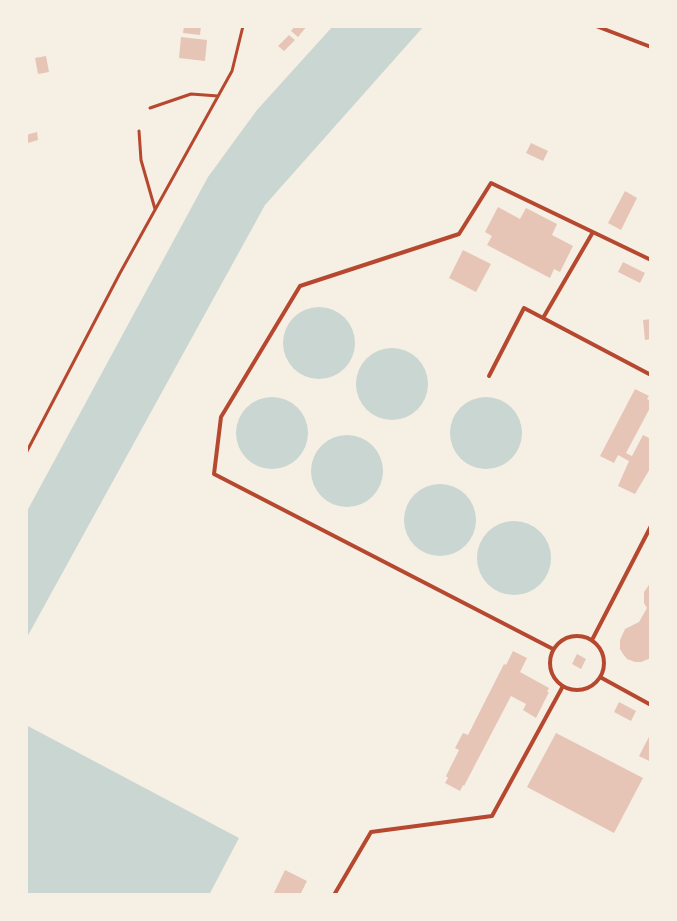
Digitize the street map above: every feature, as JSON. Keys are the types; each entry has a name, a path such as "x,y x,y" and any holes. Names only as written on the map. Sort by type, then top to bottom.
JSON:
{"lane":[{"path":"596,26 651,47"},
{"path":"553,649 214,474 220,417 300,286 459,234 491,183 651,260"},
{"path":"544,318 593,232"},
{"path":"489,376 524,308 651,375"},
{"path":"592,640 651,526"},
{"path":"584,636 592,640 602,653 603,669 600,677 588,687 579,690 563,686 552,674 550,666 553,649 566,638 584,636"},
{"path":"600,677 651,705"},
{"path":"334,895 371,832 492,816 563,686"}],"path":[{"path":"26,454 155,209 232,71 243,26"},
{"path":"150,108 191,94 218,96"},
{"path":"139,130 141,160 155,209"}],"shaded area":[{"path":"333,26 424,26 265,205 26,639 26,513 208,177 257,110"},
{"path":"326,307 345,317 353,329 355,343 353,357 345,369 333,377 312,379 293,369 285,357 283,336 293,317 305,309"},
{"path":"399,348 418,358 426,370 428,384 426,398 418,410 406,418 385,420 366,410 358,398 356,377 366,358 378,350"},
{"path":"279,397 298,407 306,419 308,433 306,447 298,459 286,467 265,469 246,459 238,447 236,426 246,407 258,399"},
{"path":"493,397 512,407 520,419 522,433 520,447 512,459 500,467 479,469 460,459 452,447 450,426 460,407 472,399"},
{"path":"354,435 373,445 381,457 383,471 381,485 373,497 361,505 340,507 321,497 313,485 311,464 321,445 333,437"},
{"path":"447,484 466,494 474,506 476,520 474,534 466,546 454,554 433,556 414,546 406,534 404,513 414,494 426,486"},
{"path":"514,521 528,524 540,532 548,544 551,558 548,572 540,584 528,592 514,595 500,592 488,584 480,572 477,558 480,544 488,532 500,524"},
{"path":"26,725 239,838 209,895 26,895"}],"building":[{"path":"184,26 201,26 200,35 183,33"},
{"path":"295,26 307,26 298,37 291,31"},
{"path":"289,35 295,40 284,51 278,46"},
{"path":"181,37 207,40 205,61 179,58"},
{"path":"46,56 49,72 38,74 35,58"},
{"path":"37,132 38,140 28,143 26,135"},
{"path":"531,143 548,151 543,161 526,153"},
{"path":"625,191 637,198 621,230 608,223"},
{"path":"498,207 520,219 526,208 557,224 552,235 573,246 560,272 554,269 550,278 487,245 492,236 485,232"},
{"path":"463,250 491,264 476,292 449,278"},
{"path":"623,262 645,273 640,283 618,272"},
{"path":"651,319 651,339 645,340 643,320"},
{"path":"635,389 649,396 647,399 651,401 651,406 626,453 632,456 643,435 651,439 651,467 635,494 618,486 629,461 618,455 614,463 600,456"},
{"path":"651,582 651,658 635,662 627,659 623,654 620,649 620,640 625,629 639,622 647,608 644,603 644,592"},
{"path":"513,651 527,658 520,672 549,688 547,692 549,692 536,718 523,710 526,704 511,696 460,791 445,783 448,778 446,776 459,750 455,748 463,733 468,735 504,664 506,665"},
{"path":"577,654 586,659 581,669 572,664"},
{"path":"619,702 636,711 631,721 614,712"},
{"path":"556,733 643,778 614,833 527,787"},
{"path":"651,733 651,762 639,756"},
{"path":"285,870 307,881 300,895 273,895"}]}
